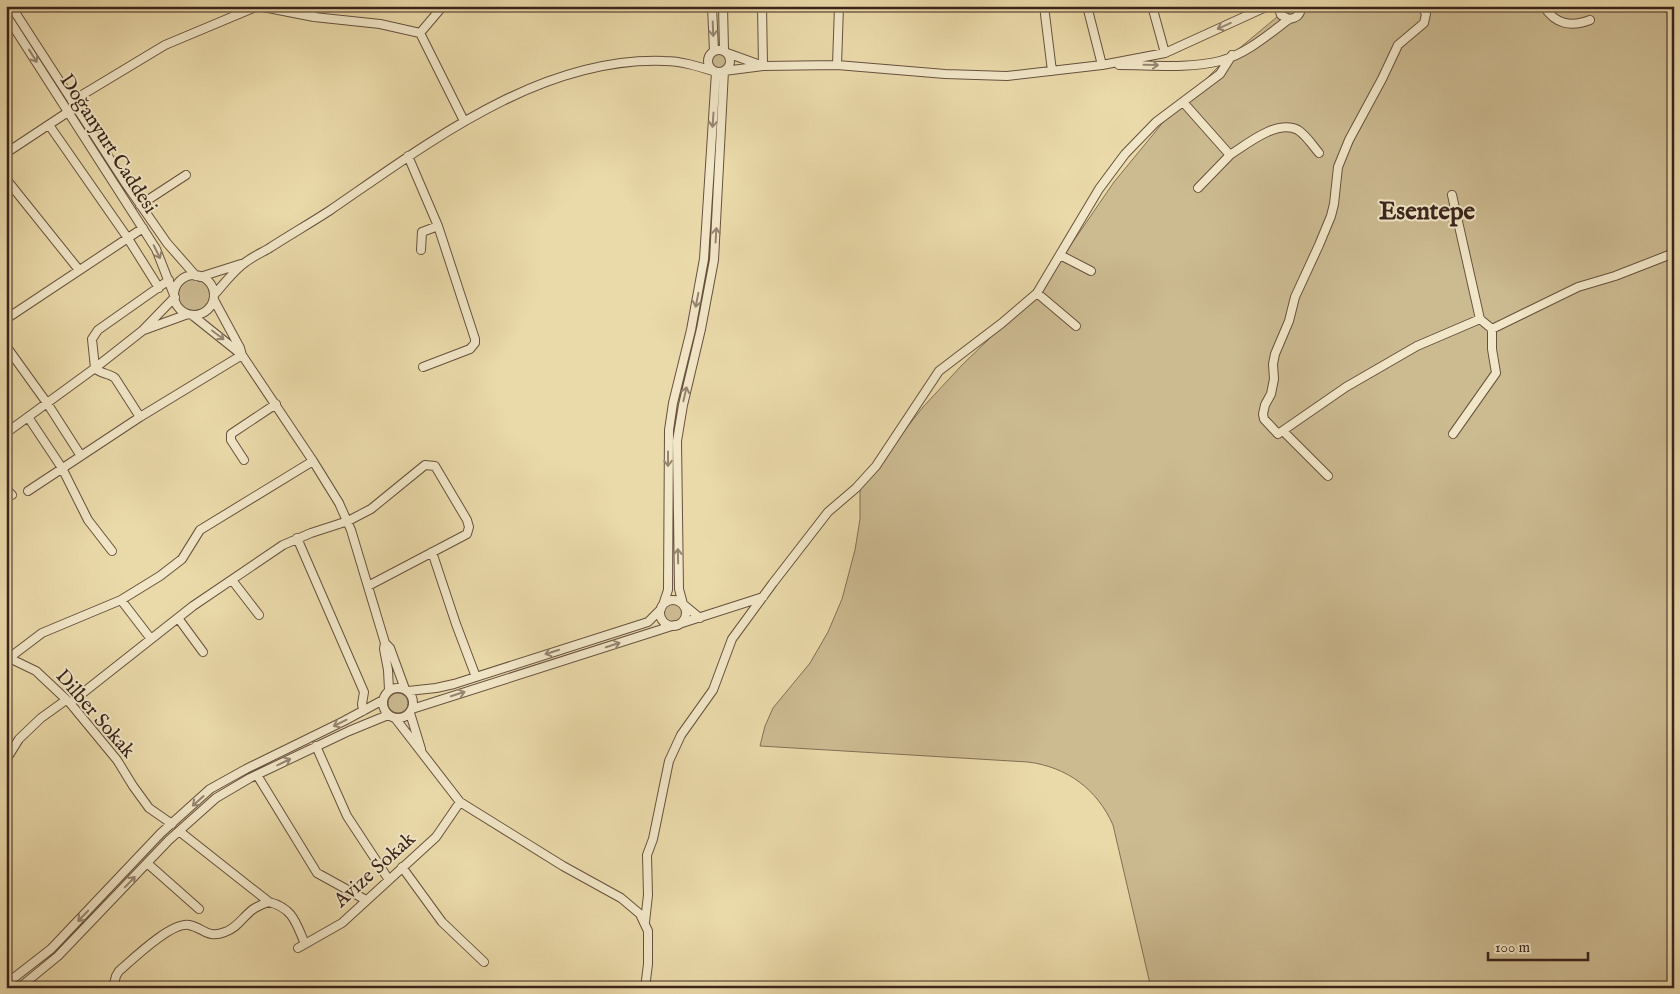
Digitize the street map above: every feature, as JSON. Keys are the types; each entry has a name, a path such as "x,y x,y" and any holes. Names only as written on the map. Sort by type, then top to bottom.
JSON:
{"street":[{"name":"Doğanyurt Caddesi","path":"11,6 167,244 198,276"},
{"path":"72,101 164,45 258,6 314,17 354,20 420,33"},
{"path":"308,6 314,17"},
{"path":"420,33 443,6"},
{"path":"712,6 712,52 708,64 720,72"},
{"path":"720,72 730,66 731,63 730,56 726,52 723,6"},
{"path":"762,6 763,66"},
{"path":"837,65 839,6"},
{"path":"1044,6 1052,71"},
{"path":"1087,6 1102,65"},
{"path":"1152,6 1166,53"},
{"path":"142,331 204,312 210,307 214,297 228,279 243,264 327,212 408,156 464,121 556,77 615,64 656,61 694,65 720,72 763,66 837,65 945,74 998,76 1052,71 1102,65 1166,53 1268,6"},
{"path":"1278,6 1281,15 1289,19"},
{"path":"1102,65 1187,66 1221,60 1257,44 1289,19 1297,16 1301,6"},
{"path":"1422,6 1426,14 1424,23 1398,44 1382,79 1348,140 1338,166 1331,216 1320,246 1295,297 1276,354 1273,364 1274,379 1271,394 1265,405 1264,418 1278,434 1346,387 1401,355 1417,346 1480,319"},
{"path":"1544,6 1555,19 1561,22 1580,24 1590,20"},
{"name":"Doğanyurt Caddesi","path":"6,15 156,249 174,296"},
{"path":"420,33 464,121"},
{"path":"694,65 712,52 721,49 763,66"},
{"path":"644,922 648,895 647,855 669,762 681,735 713,690 732,639 828,512 856,488 876,466 939,371 1037,293 1099,189 1125,154 1156,122 1220,74 1232,55"},
{"path":"720,72 714,260 677,441 679,589 686,615 677,625 671,625 664,621 660,613 668,590 669,430 673,404 691,330 704,259 720,72"},
{"path":"1183,102 1230,155"},
{"path":"6,153 68,112"},
{"path":"49,124 127,237 159,288"},
{"path":"1198,188 1230,155 1267,132 1283,128 1292,128 1300,131 1319,153"},
{"path":"408,156 438,226 475,343 470,350 423,368"},
{"path":"140,205 186,174"},
{"path":"6,179 79,270"},
{"path":"1452,195 1480,319 1492,329"},
{"path":"421,250 422,232 438,226"},
{"path":"6,319 143,228"},
{"path":"1492,329 1578,287 1616,276 1674,253"},
{"path":"1060,255 1091,271"},
{"path":"6,434 142,331 174,296 176,287 181,281 188,277 243,264"},
{"path":"198,276 210,284 214,297 242,355"},
{"path":"140,417 115,378 110,374 98,372 95,368 92,339 98,330 169,280"},
{"path":"1037,293 1076,326"},
{"path":"174,296 178,307 242,355 314,461 334,494 348,521 385,642 390,648 406,690 413,699 411,711 423,755"},
{"path":"1453,434 1496,374 1492,349 1492,329"},
{"path":"6,346 47,403 81,456"},
{"path":"28,491 140,417 242,355"},
{"path":"244,460 231,440 231,434 276,404"},
{"path":"28,417 62,468 88,520 112,551"},
{"path":"1283,431 1328,476"},
{"path":"8,657 42,634 121,600 160,576 182,559 200,530 314,461"},
{"path":"6,760 19,739 41,718 68,702 178,618 232,580 283,545 297,538 348,521 371,510 425,465 432,464 437,468 468,520 467,534 368,586"},
{"path":"297,538 364,692 363,711"},
{"path":"432,552 476,677"},
{"path":"232,580 259,615"},
{"path":"19,988 58,956 179,831 216,798 257,775 316,746 392,716 403,718 411,711 762,597"},
{"path":"121,600 151,639"},
{"path":"389,690 397,687 406,690 444,687 476,677 648,622 662,607 673,600 683,604 700,618"},
{"path":"178,618 203,652"},
{"path":"6,984 51,949 172,824 210,790 246,769 383,700 389,690 384,649 385,642"},
{"name":"Dilber Sokak","path":"8,657 36,671 68,702 117,760 149,808 172,824"},
{"path":"383,700 383,708 392,716 460,802 563,866 621,898 640,914 648,931 648,964 645,988"},
{"path":"316,746 347,816 389,880"},
{"path":"257,775 317,873 366,900"},
{"name":"Avize Sokak","path":"269,902 278,904 292,916 302,946 342,923 436,837 460,802"},
{"path":"179,831 269,902"},
{"path":"147,863 199,909"},
{"path":"402,867 442,922 484,962"},
{"path":"113,988 119,971 160,937 178,926 189,925 212,935 224,933 235,927 250,911 259,905 269,902"}],"shaded area":[{"path":"1282,6 1674,6 1674,988 1151,988 1113,825 1106,812 1089,791 1068,775 1055,769 1028,762 760,746 765,726 773,708 810,663 828,632 842,599 855,550 860,519 860,487 923,407 962,365 1014,315 1057,265 1114,182 1165,120 1224,61 1283,12"},
{"path":"716,52 724,52 729,57 727,68 716,70 711,65 711,57"},
{"path":"194,279 206,283 210,295 206,307 194,311 182,307 178,295 182,283"},
{"path":"673,602 680,605 683,612 680,619 673,622 666,619 663,612 666,605"},
{"path":"394,693 402,693 408,699 408,707 402,713 394,713 388,707 388,699"}],"district":[{"name":"Esentepe","path":"1427,212"}]}
